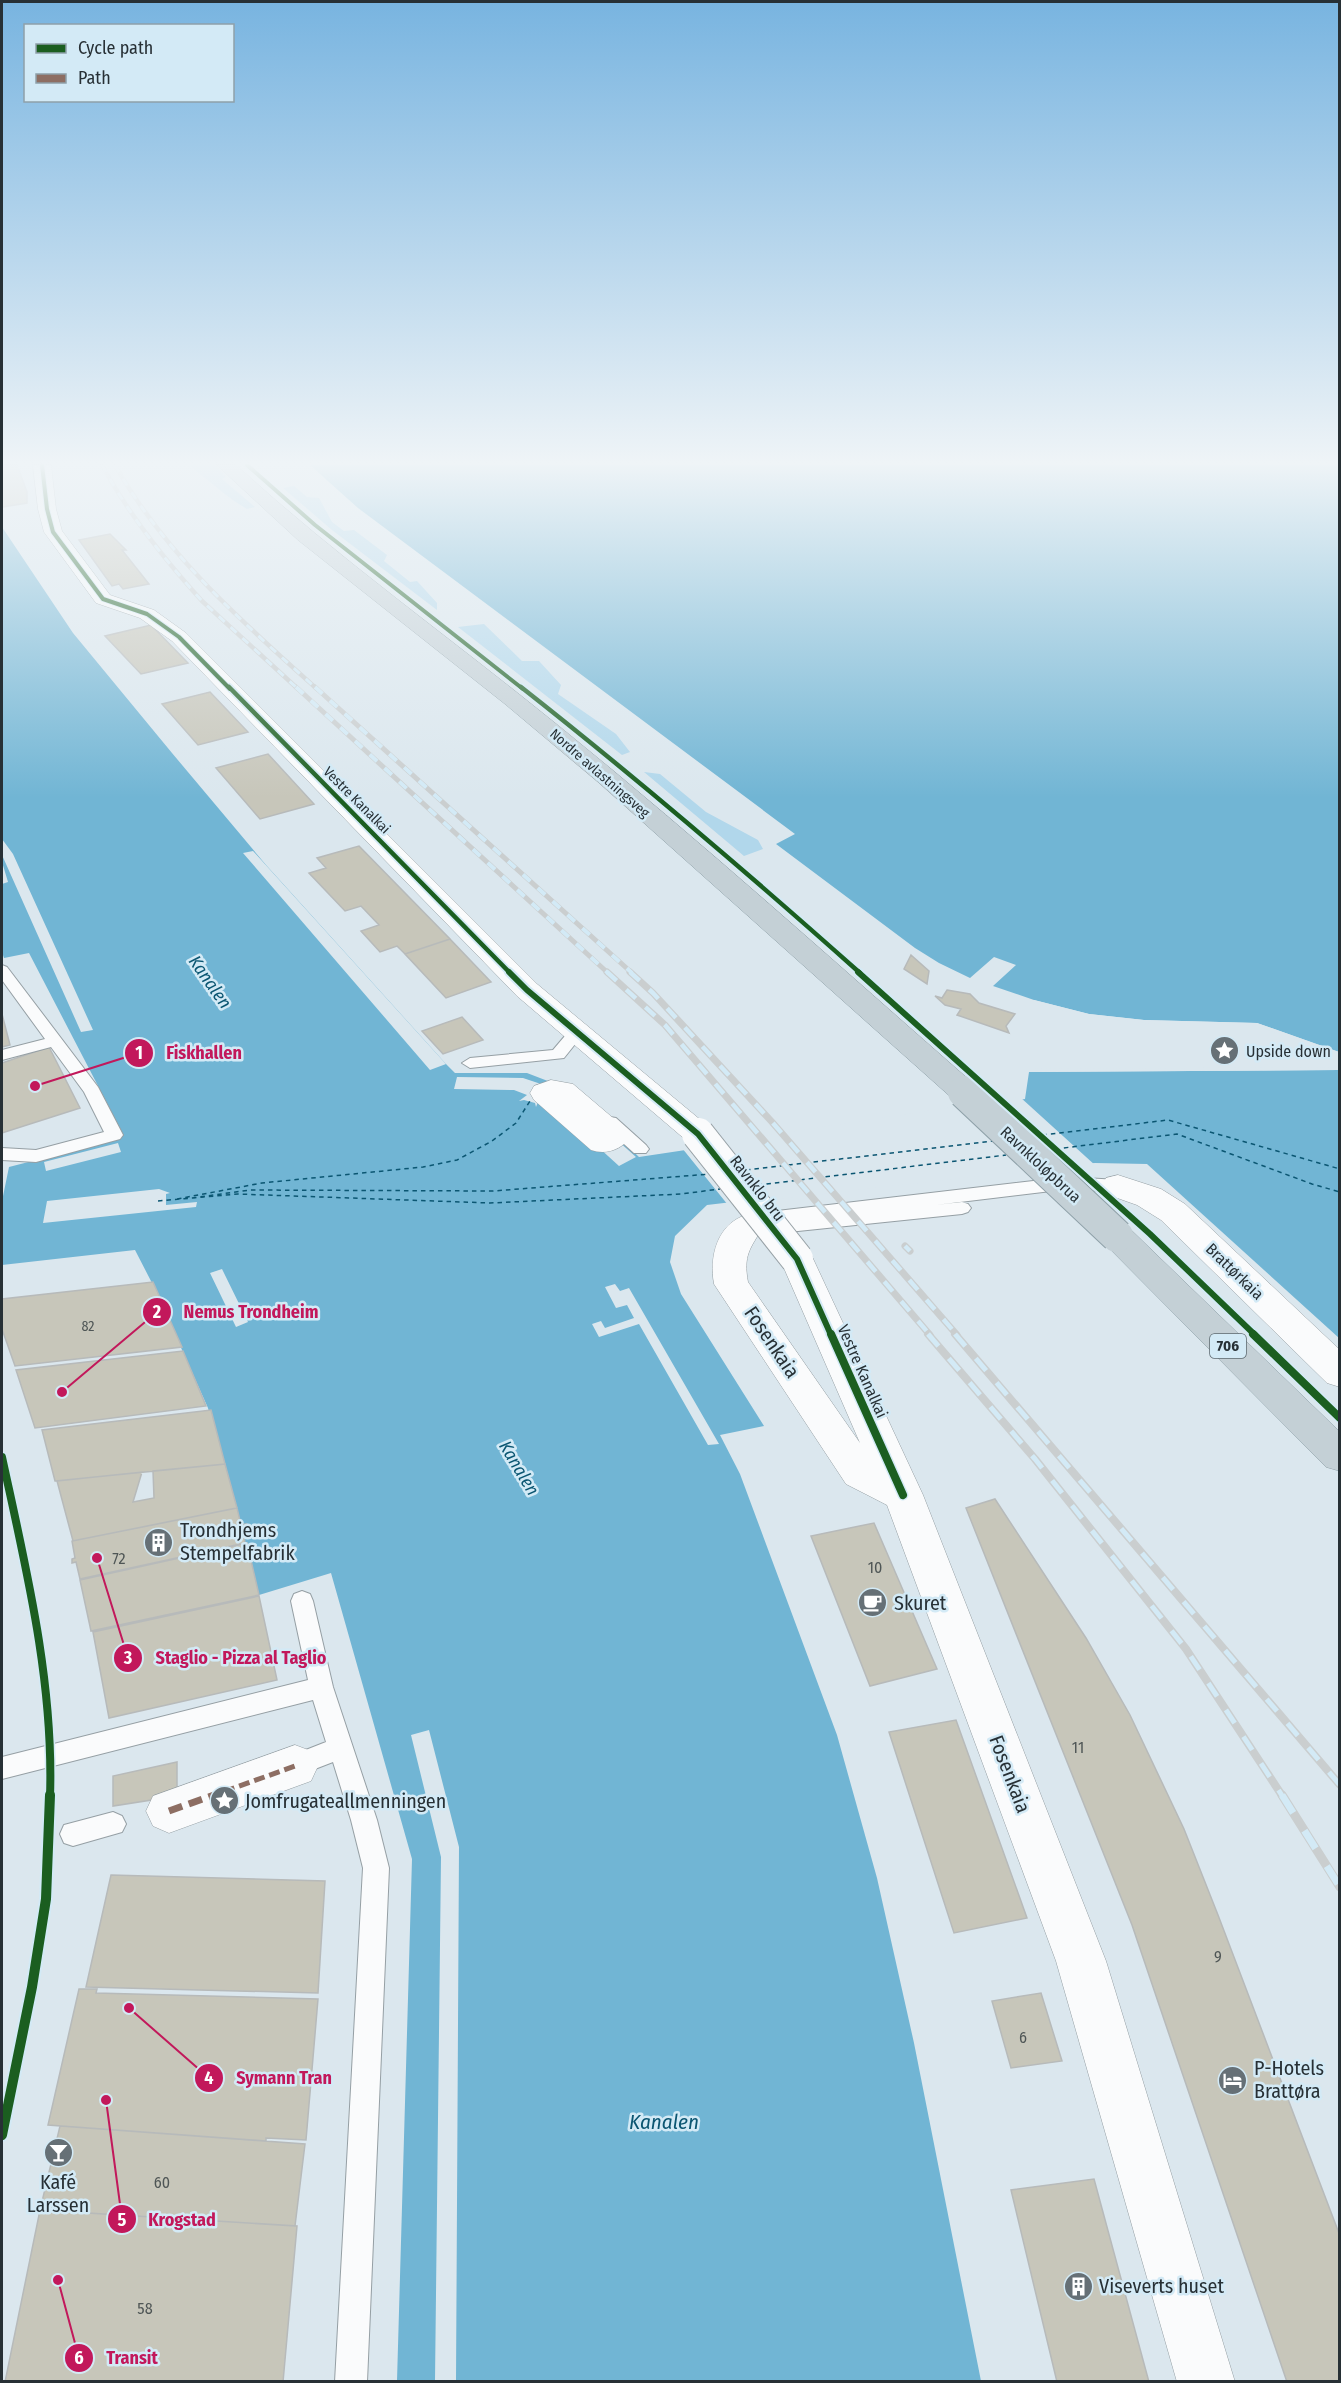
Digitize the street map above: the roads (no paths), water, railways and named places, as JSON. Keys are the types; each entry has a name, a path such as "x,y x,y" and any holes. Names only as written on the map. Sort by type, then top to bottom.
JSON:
{"highway":[{"name":"Nordre avlastningsveg","path":"356,576 554,732 746,898 964,1092"},
{"name":"Ravnkloløpbrua","path":"964,1092 1117,1236 1340,1456"}],"street":[{"name":"Vestre Kanalkai","path":"86,576 103,599 147,614 179,637 527,990 698,1134"},
{"name":"Ravnklo bru","path":"698,1134 797,1259"},
{"name":"Brattørkaia","path":"1118,1186 1149,1197 1173,1212 1340,1373"},
{"name":"Fosenkaia","path":"746,1227 734,1238 728,1253 731,1284 860,1473 903,1495 1081,1961 1206,2382"},
{"name":"Vestre Kanalkai","path":"797,1259 903,1495"},
{"path":"169,1811 299,1765"}],"lane":[{"path":"2,970 92,1091 114,1135 36,1156 2,1154"},
{"path":"470,1063 558,1054 576,1033"},
{"path":"2,1055 57,1041"},
{"path":"559,1091 640,1149"},
{"name":"Fosenkaia","path":"746,1227 779,1229 1078,1194 1118,1186"},
{"path":"302,1601 321,1687 376,1868 351,2382"},
{"path":"2,1768 321,1687"},
{"path":"299,1765 340,1747"},
{"path":"73,1834 113,1824"}],"water":[{"name":"Kanalen","path":"2,576 35,576 73,633 266,865 455,1073 527,1073 566,1088 639,1157 1025,1099 1029,1072 1339,1070 1339,1338 1147,1164 1095,1163 1032,1167 707,1205 675,1236 670,1262 681,1294 764,1426 720,1435 740,1474 837,1735 877,1878 914,2043 981,2381 397,2381 412,1859 331,1573 259,1595 208,1408 135,1250 2,1265 2,1201 9,1167 118,1139 123,1134 29,953 4,958 2,952 2,884 8,882 2,862"},
{"path":"449,576 1339,576 1339,1052 1257,1023 1144,1020 1089,1014 1034,1000 993,986 1016,965 994,957 970,978 915,948 776,844 795,834"}],"railway":[{"path":"181,576 202,601 298,689"},
{"path":"198,576 260,638 317,689"},
{"path":"296,687 608,973"},
{"path":"315,687 632,973"},
{"path":"607,972 665,1025 930,1335"},
{"path":"630,972 653,993 772,1122 957,1335"},
{"path":"905,1246 910,1251"},
{"path":"928,1334 1035,1459 1186,1649 1283,1797"},
{"path":"955,1334 1340,1785"},
{"path":"1282,1795 1340,1887"}],"place":[{"name":"Upside down","path":"1225,1051"},
{"name":"Fiskhallen","path":"35,1086"},
{"name":"Nemus Trondheim","path":"62,1392"},
{"name":"Trondhjems Stempelfabrik","path":"159,1542"},
{"name":"Staglio - Pizza al Taglio","path":"97,1558"},
{"name":"Skuret","path":"873,1603"},
{"name":"Jomfrugateallmenningen","path":"224,1801"},
{"name":"Symann Tran","path":"129,2008"},
{"name":"P-Hotels Brattøra","path":"1233,2080"},
{"name":"Krogstad","path":"106,2100"},
{"name":"Kafé Larssen","path":"58,2152"},
{"name":"Transit","path":"58,2280"},
{"name":"Viseverts huset","path":"1078,2286"}]}
